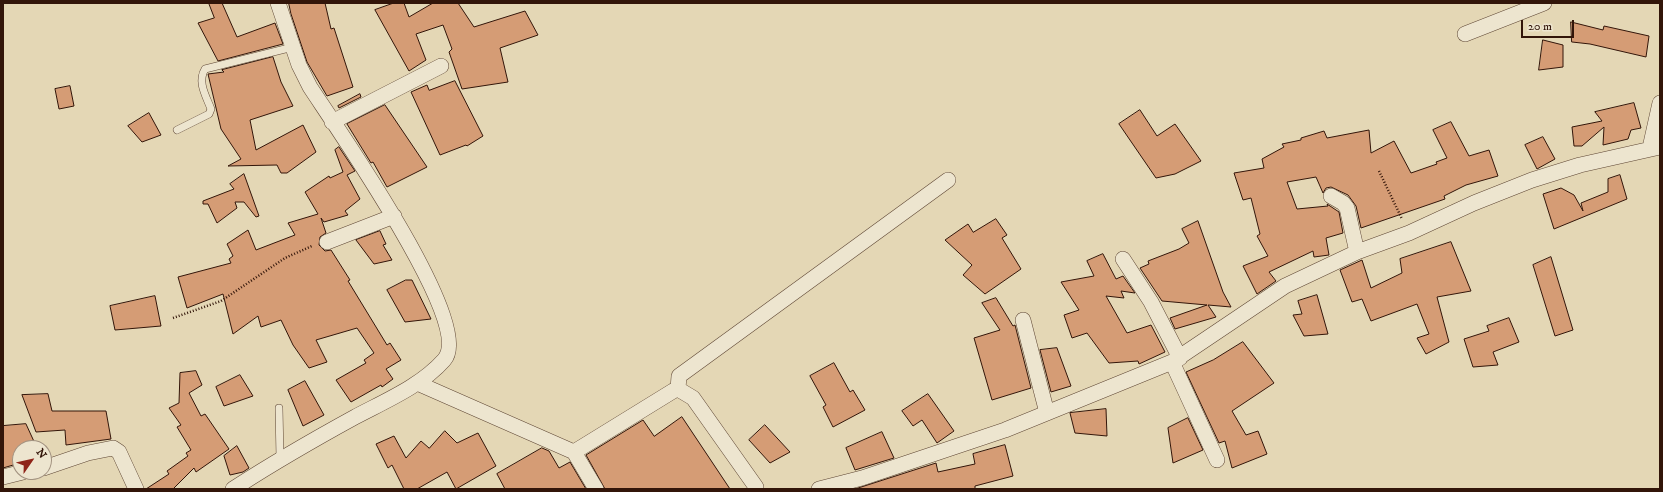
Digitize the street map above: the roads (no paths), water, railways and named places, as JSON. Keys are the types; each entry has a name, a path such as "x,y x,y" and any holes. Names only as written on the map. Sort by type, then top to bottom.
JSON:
{"street":[{"path":"233,489 280,458 417,383 445,359 449,348 449,335 432,288 394,216 310,86 293,47 278,3"},
{"path":"1466,34 1544,3"},
{"path":"332,122 441,66"},
{"path":"818,489 870,476 1005,430 1176,360 1285,286 1357,252 1409,233 1532,180 1580,165 1655,148 1660,103"},
{"path":"678,389 679,376 948,180"},
{"path":"1331,196 1343,203 1347,208 1357,252"},
{"path":"327,242 394,216"},
{"path":"1123,259 1151,302 1217,460"},
{"path":"1022,320 1047,413"},
{"path":"417,383 574,452 596,489"},
{"path":"574,452 678,389 685,392 692,398 760,488"},
{"path":"52,465 95,451 112,448 119,452 136,489"}],"lane":[{"path":"177,130 209,114 211,109 201,84 201,75 205,69 293,47"},
{"path":"279,408 280,458"}]}
